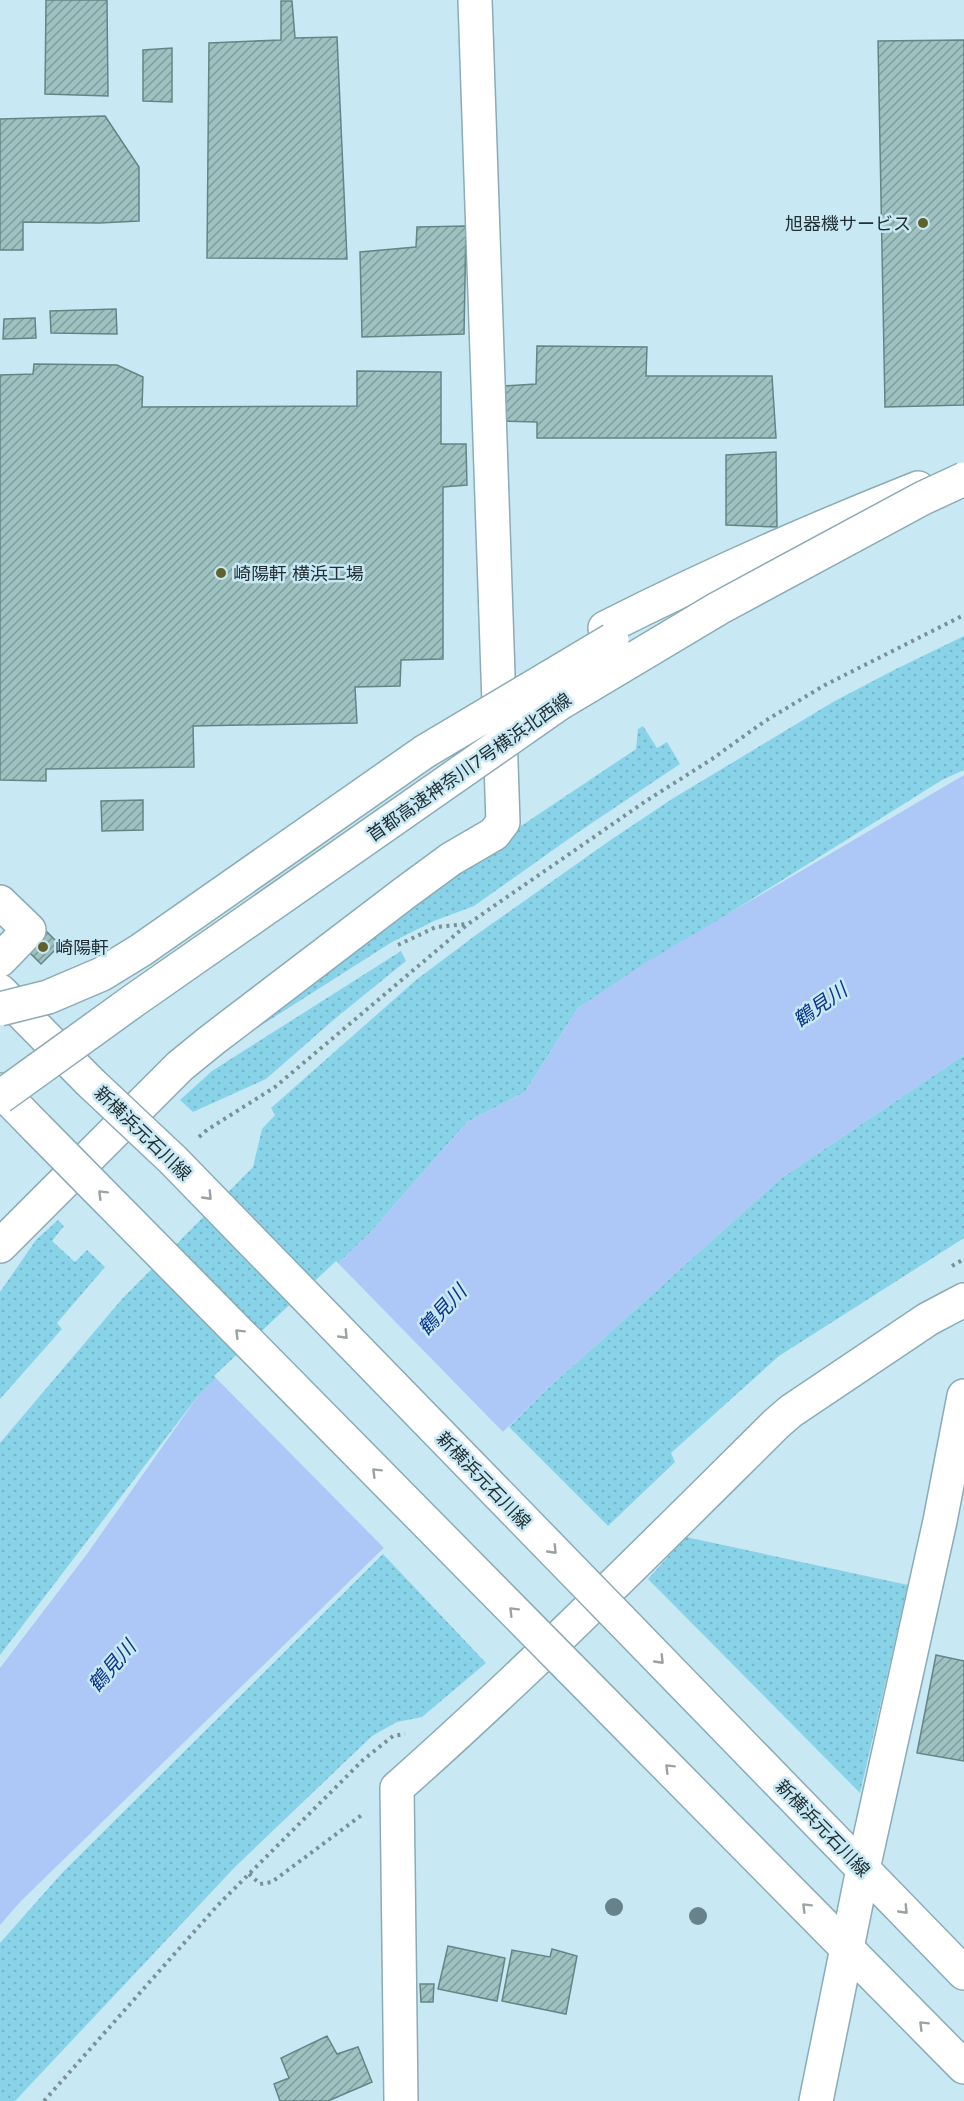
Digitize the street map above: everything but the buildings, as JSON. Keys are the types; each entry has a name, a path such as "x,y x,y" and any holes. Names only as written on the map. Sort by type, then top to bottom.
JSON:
{"main road":[{"path":"0,1246 180,1066 406,892 452,859 494,834 503,822 475,0"},
{"path":"0,996 41,986 95,962 136,938 415,742 605,628 684,588 760,554 840,519 964,470"},
{"name":"首都高速神奈川7号横浜北西線","path":"0,1097 153,987 560,703 739,597 923,498 964,479"},
{"path":"0,1009 48,997 102,974 141,950 424,752 612,640 690,599 761,568 964,487"},
{"name":"首都高速神奈川7号横浜北西線","path":"0,1115 148,1008 570,713 724,619 964,501"},
{"path":"0,902 29,930 0,960"},
{"name":"新横浜元石川線","path":"0,991 90,1082 173,1160 964,1973"},
{"path":"0,1090 964,2067"},
{"path":"401,2101 397,1788 464,1729 791,1411 928,1319 964,1300"},
{"path":"816,2101 863,1869 952,1524 964,1396"}],"path":[{"path":"199,1137 275,1087 468,924 646,801 712,759 765,721 825,685 964,615"},
{"path":"249,1874 260,1884 272,1882 397,1788"}],"shaded area":[{"path":"964,636 964,770 942,780 578,1008 525,1092 467,1122 369,1234 198,1396 0,1655 0,1443 122,1299 253,1167 262,1129 275,1115 271,1108 416,980 612,839 672,799 833,702"},
{"path":"643,726 657,748 667,742 680,764 474,906 434,921 392,942 240,1039 475,857 636,749 638,729"},
{"path":"401,951 406,961 266,1079 193,1112 180,1100 212,1071"},
{"path":"964,1055 964,1238 779,1356 671,1453 675,1462 608,1526 509,1427 544,1392 780,1179"},
{"path":"58,1220 64,1226 52,1241 75,1262 87,1250 105,1267 57,1323 62,1329 0,1399 0,1292 36,1240"},
{"path":"686,1537 908,1585 860,1793 648,1579"},
{"path":"383,1554 486,1663 422,1717 397,1722 372,1736 235,1867 15,2101 0,2101 0,1943 62,1873"}],"water":[{"name":"鶴見川","path":"964,775 964,1055 780,1179 544,1392 20,1902 0,1925 0,1668 87,1554 198,1396 369,1234 467,1122 525,1092 578,1008 648,961"}],"pier":[{"path":"336,1261 505,1434 386,1550 214,1376"}],"place":[{"name":"旭器機サービス","path":"923,223"},
{"name":"崎陽軒 横浜工場","path":"221,573"},
{"name":"崎陽軒","path":"43,947"}]}
